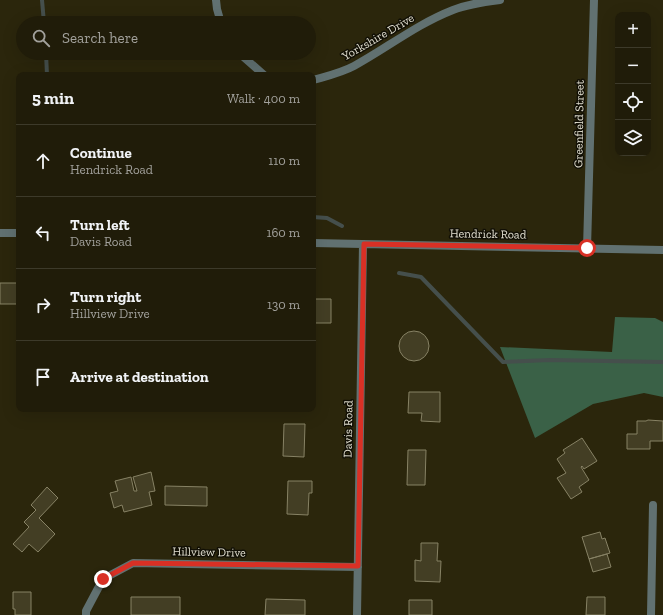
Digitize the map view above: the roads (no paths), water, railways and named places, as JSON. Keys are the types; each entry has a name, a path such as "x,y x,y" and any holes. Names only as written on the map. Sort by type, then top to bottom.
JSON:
{"street":[{"path":"216,0 220,16"},
{"name":"Yorkshire Drive","path":"316,79 353,66 411,31 452,10 474,3 500,0"},
{"path":"589,0 594,0"},
{"name":"Greenfield Street","path":"587,248 594,0"},
{"path":"247,60 261,72"},
{"path":"0,233 16,234"},
{"name":"Hendrick Road","path":"316,243 663,250"},
{"name":"Davis Road","path":"357,615 364,244"},
{"path":"651,615 653,505"},
{"name":"Hillview Drive","path":"86,615 86,611 103,579 133,563 358,566"}],"waterway":[{"path":"42,0 43,16"},
{"path":"46,60 47,72"},
{"path":"316,217 327,218 342,226"},
{"path":"399,273 421,277 503,362 550,360 663,362"}]}
